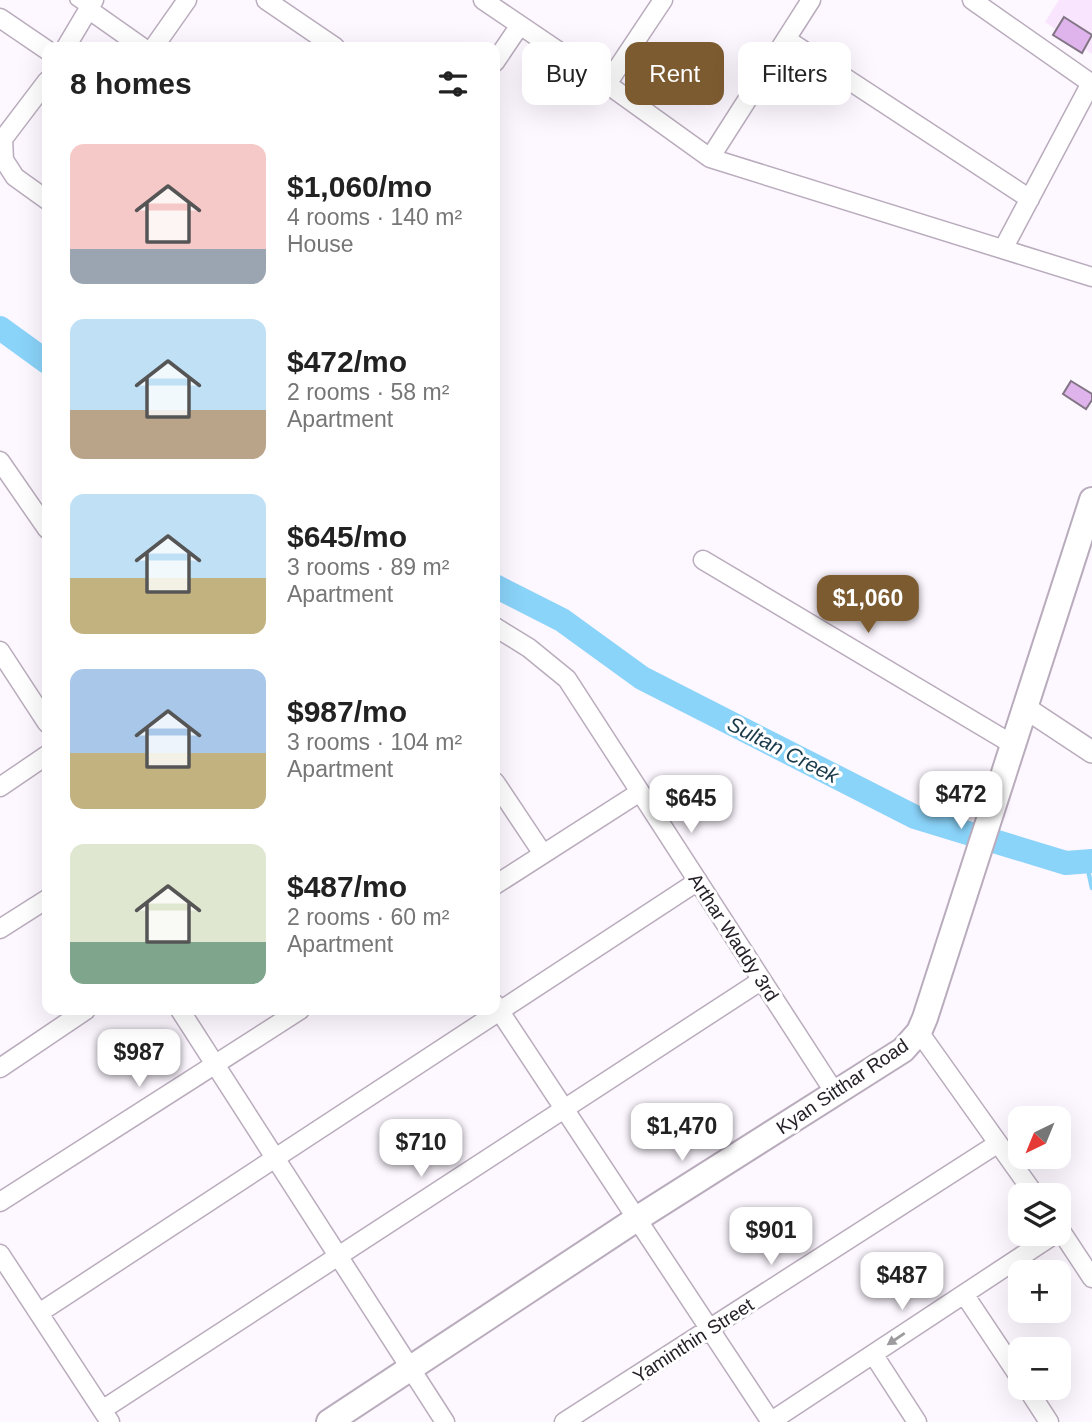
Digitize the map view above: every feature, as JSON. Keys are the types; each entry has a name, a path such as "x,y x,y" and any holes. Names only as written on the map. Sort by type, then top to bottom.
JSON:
{"main road":[{"name":"Kyan Sitthar Road","path":"329,1422 638,1218 903,1050 919,1032 1092,500"}],"street":[{"path":"158,42 187,0"},
{"path":"266,0 328,42"},
{"path":"483,0 545,42"},
{"path":"611,78 663,0"},
{"path":"710,158 811,0"},
{"path":"972,0 1091,84 1003,249"},
{"path":"68,42 85,3 128,42"},
{"path":"0,18 42,47"},
{"path":"500,55 520,25"},
{"path":"786,39 1030,199"},
{"path":"611,87 710,158 1092,277"},
{"path":"42,88 3,139 4,160 15,177 42,196"},
{"path":"0,461 42,522"},
{"path":"703,560 1013,744"},
{"name":"Arthar Waddy 3rd","path":"500,630 529,648 567,679 835,1093"},
{"path":"0,651 42,715"},
{"path":"1024,707 1092,752"},
{"path":"0,787 42,758"},
{"path":"500,790 543,854"},
{"path":"500,881 640,792"},
{"path":"500,1007 698,881"},
{"path":"0,929 42,902"},
{"path":"0,1254 106,1416 338,1256 762,980"},
{"path":"500,1011 771,1422 1036,1246"},
{"path":"0,1068 79,1015"},
{"path":"183,1015 445,1422"},
{"path":"0,1202 292,1015"},
{"path":"39,1313 488,1015"},
{"path":"919,1032 1026,1183"},
{"name":"Yaminthin Street","path":"564,1422 998,1144"},
{"path":"1069,1246 1092,1278"},
{"path":"964,1294 1008,1360"},
{"path":"873,1354 916,1422"},
{"path":"1035,1400 1049,1422"}],"shaded area":[{"path":"1059,0 1092,0 1092,54 1045,22"}],"building":[{"path":"1064,17 1092,35 1082,53 1053,35"},
{"path":"1071,381 1092,394 1092,400 1086,409 1063,394"}],"waterway":[{"name":"Sultan Creek","path":"0,328 42,358"},
{"name":"Sultan Creek","path":"500,589 562,620 642,678 915,817 1066,863 1092,861"},
{"path":"1086,861 1092,888"}]}
